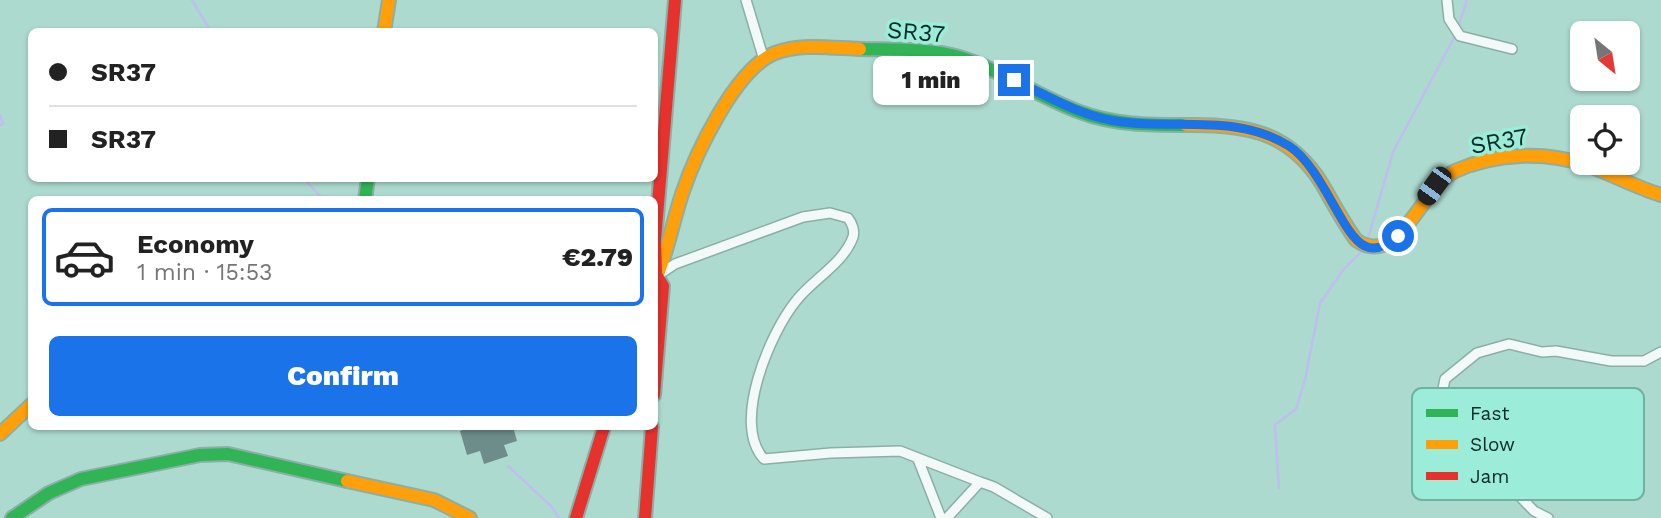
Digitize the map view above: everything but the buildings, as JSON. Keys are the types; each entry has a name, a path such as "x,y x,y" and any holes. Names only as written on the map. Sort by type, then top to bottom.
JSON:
{"street":[{"path":"385,28 389,0"},
{"path":"658,204 675,0"},
{"path":"746,0 764,60"},
{"path":"1447,0 1449,19 1460,36 1512,49"},
{"name":"SR37","path":"658,272 667,254 677,208 704,146 737,89 764,60 781,51 798,48 942,53 993,71 1097,118 1124,122 1225,125 1262,132 1303,156 1321,179 1352,235 1367,247 1388,245 1398,236 1434,186 1444,178 1458,170 1520,155 1545,155 1572,160 1661,195"},
{"path":"658,275 675,264 803,217 830,214 848,218 853,238 840,256 796,300 782,320 750,410 751,435 764,459 900,451 994,487 1047,518"},
{"path":"658,279 663,286 658,347"},
{"path":"1443,388 1445,379 1477,353 1509,344 1542,352 1556,351 1611,361 1644,361 1661,352"},
{"path":"0,434 28,408"},
{"path":"576,518 603,430"},
{"path":"645,518 652,430"},
{"path":"12,518 48,493 81,479 161,461 228,454 434,500 470,518"},
{"path":"918,457 941,518"},
{"path":"947,518 980,482"},
{"path":"1520,500 1533,515 1548,518"}],"waterway":[{"path":"192,0 209,28"},
{"path":"1458,28 1467,0"},
{"path":"1367,242 1393,152 1456,34"},
{"path":"0,115 3,124 0,125"},
{"path":"307,182 320,196"},
{"path":"1279,488 1275,425 1296,409 1305,380 1320,303 1344,269 1365,248"},
{"path":"508,466 551,506 559,518"}],"traffic: fast":[{"path":"860,49 911,50 950,55 977,63 1065,106 1106,120 1186,125"},
{"path":"366,196 367,182"},
{"path":"12,518 49,493 81,479 200,455 228,454 347,481"}],"traffic: slow":[{"path":"385,28 389,0"},
{"path":"658,273 696,158 718,115 745,76 760,62 785,50 817,47 860,49"},
{"path":"1186,125 1246,129 1280,142 1309,166 1356,240 1371,246 1385,244 1397,236 1443,180 1455,171 1487,160 1520,156 1570,160 1661,195"},
{"path":"0,434 28,408"},
{"path":"347,481 434,500 470,518"}],"traffic: jam":[{"path":"658,204 675,0"},
{"path":"658,278 663,286 658,347"},
{"path":"576,518 603,430"},
{"path":"645,518 652,430"}],"route":[{"path":"1014,80 1097,118 1155,124 1225,125 1262,132 1303,156 1321,179 1352,235 1364,246 1376,248 1388,245 1398,236"}]}
